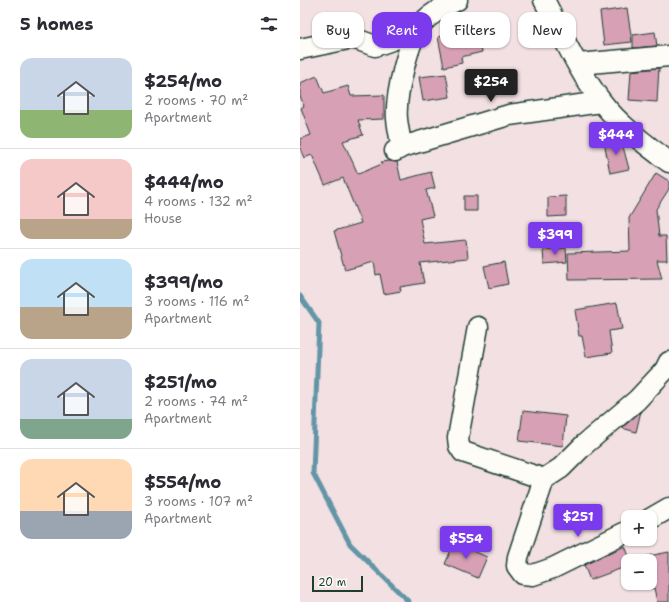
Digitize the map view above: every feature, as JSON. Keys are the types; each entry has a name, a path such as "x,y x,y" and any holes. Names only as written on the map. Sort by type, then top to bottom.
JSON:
{"street":[{"path":"432,14 457,0"},
{"path":"544,0 578,64 601,102 639,140 669,162"},
{"path":"300,49 353,38 357,38 372,45"},
{"path":"411,48 401,80 397,99 399,149 509,114 601,102"},
{"path":"578,64 669,56"},
{"path":"478,327 458,438 459,446 463,452 544,479"},
{"path":"621,534 553,568 533,575 523,574 517,566 518,557 544,479 561,468 585,444 637,400 665,370 669,362"},
{"path":"657,515 669,508"}],"building":[{"path":"627,8 632,42 604,45 600,12"},
{"path":"655,32 657,46 633,48 633,35"},
{"path":"438,37 440,37 440,47"},
{"path":"440,48 481,48 482,52 461,57 462,63 444,67"},
{"path":"659,68 657,102 629,100 631,71"},
{"path":"446,74 450,97 423,101 419,77"},
{"path":"317,76 324,93 348,86 351,96 384,95 384,119 358,120 363,135 343,141 358,174 382,164 381,162 389,161 397,162 401,180 431,172 435,188 426,190 433,216 420,219 425,244 466,240 468,258 420,263 424,283 400,287 401,291 384,294 380,274 376,275 374,262 345,270 334,231 361,223 343,178 325,185 312,155 304,158 300,148 300,139 311,135 301,108 304,106 300,96 300,83"},
{"path":"621,139 629,169 610,173 604,142"},
{"path":"656,173 669,181 669,189 656,209 659,236 666,236 667,260 657,260 662,279 569,280 568,253 630,251 629,218"},
{"path":"464,196 477,196 477,211 464,211"},
{"path":"566,196 566,216 548,217 548,197"},
{"path":"566,248 567,262 544,264 543,250"},
{"path":"504,262 508,284 489,288 484,266"},
{"path":"617,303 622,329 609,331 612,353 586,357 582,336 579,336 575,310"},
{"path":"523,411 566,416 563,446 519,441"},
{"path":"641,411 636,432 622,428"},
{"path":"454,543 487,557 478,578 445,564"},
{"path":"625,546 628,554 621,554 621,569 590,580 584,565"},
{"path":"669,552 669,602 657,602 654,590 657,590 657,554"}],"waterway":[{"path":"300,296 319,323 313,473 350,544 409,602"}]}
